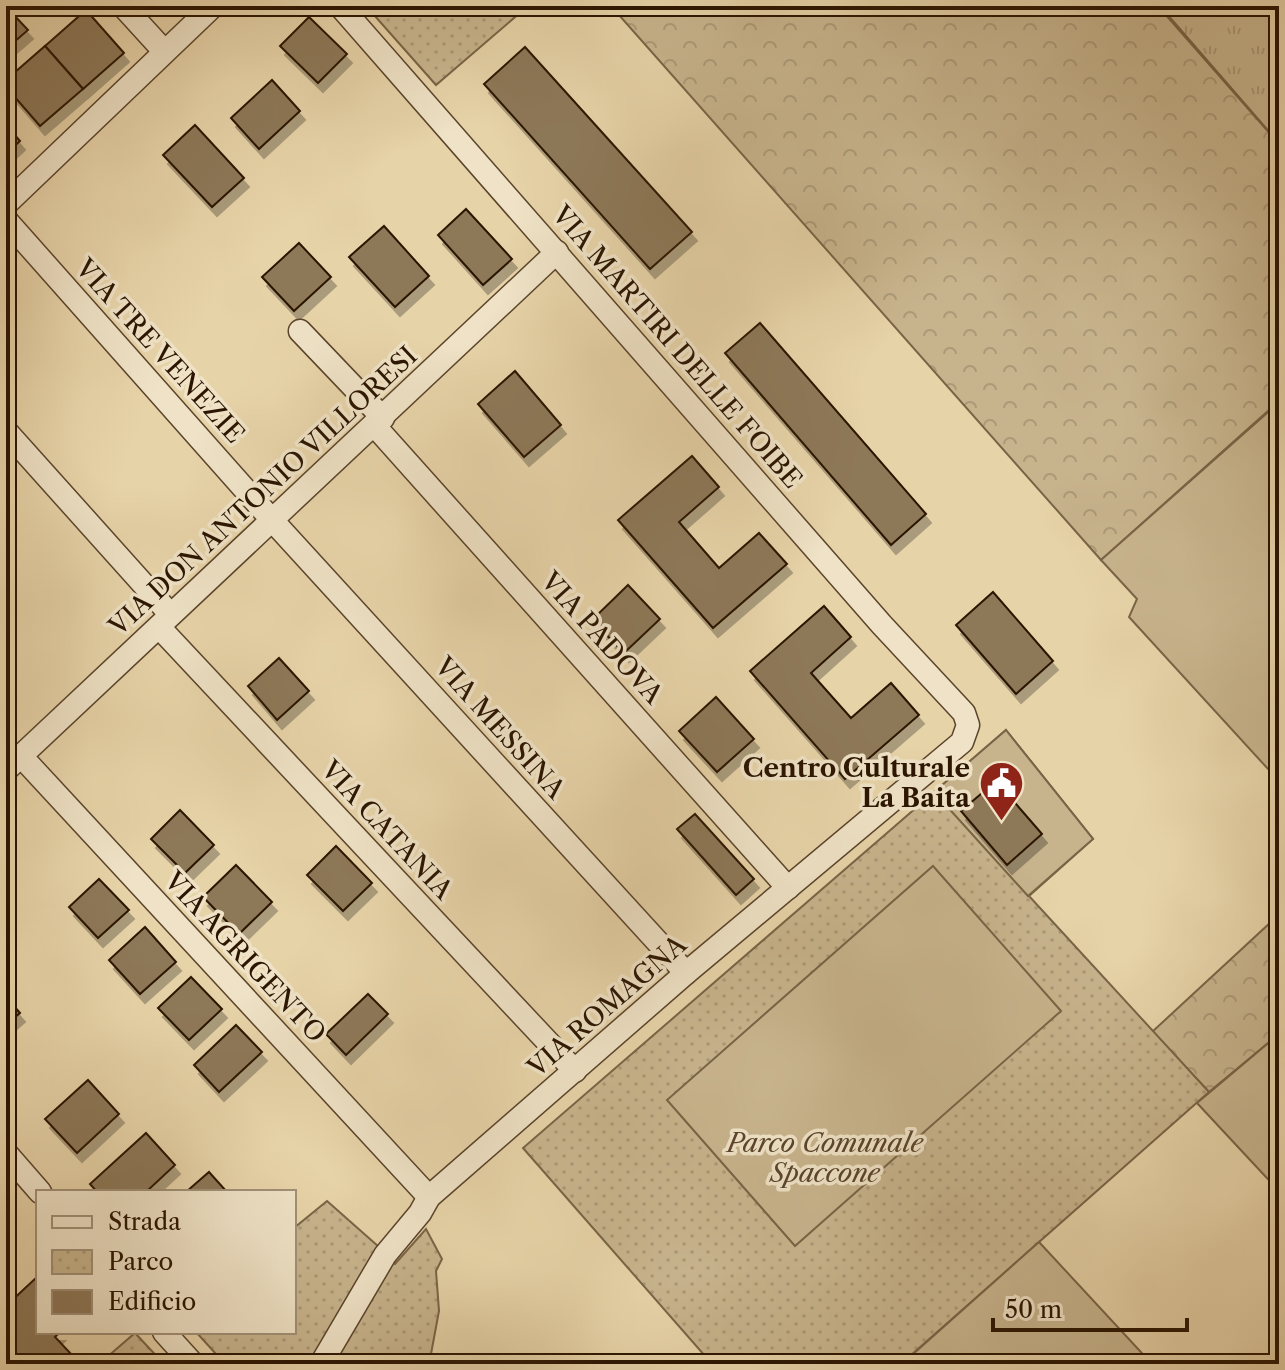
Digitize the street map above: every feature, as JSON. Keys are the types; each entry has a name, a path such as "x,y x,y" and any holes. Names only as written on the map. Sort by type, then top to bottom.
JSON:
{"street":[{"path":"123,6 164,51"},
{"path":"6,204 213,6"},
{"name":"VIA MARTIRI DELLE FOIBE","path":"340,6 882,625 964,713 968,725"},
{"name":"VIA TRE VENEZIE","path":"6,220 272,520"},
{"name":"VIA DON ANTONIO VILLORESI","path":"14,763 557,252"},
{"name":"VIA PADOVA","path":"300,331 788,888"},
{"name":"VIA CATANIA","path":"6,431 164,621 575,1071"},
{"name":"VIA MESSINA","path":"272,520 686,973"},
{"name":"VIA ROMAGNA","path":"321,1364 385,1255 420,1213 429,1197 686,973 962,742 968,725"},
{"name":"VIA AGRIGENTO","path":"14,763 429,1197"},
{"path":"6,1153 38,1190"},
{"path":"166,1334 193,1364"}],"green space":[{"path":"366,6 528,6 436,85"},
{"path":"611,6 1158,6 1279,144 1279,401 1101,560"},
{"path":"1160,6 1279,6 1279,143"},
{"path":"1276,405 1279,408 1279,781 1129,617 1137,599 1101,560"},
{"name":"Parco Comunale Spaccone","path":"1006,730 1093,839 1029,896 1209,1092 901,1364 712,1364 523,1148"},
{"path":"1006,730 1093,839 1028,896 934,792"},
{"path":"933,866 1061,1011 795,1246 667,1100"},
{"path":"1271,922 1279,931 1279,1034 1209,1092 1152,1032"},
{"path":"1279,1034 1279,1191 1197,1103"},
{"path":"327,1201 395,1264 426,1229 442,1259 436,1271 439,1311 431,1354 441,1364 225,1364 198,1334 296,1334 296,1226"},
{"path":"1039,1242 1152,1364 921,1364 912,1355"},
{"path":"136,1334 164,1364 99,1364"}],"building":[{"path":"86,10 124,53 83,89 45,46"},
{"path":"12,13 28,30 6,49 6,18"},
{"path":"309,17 347,54 318,83 280,46"},
{"path":"45,46 83,89 40,126 6,87 6,80"},
{"path":"525,47 692,232 650,269 484,84"},
{"path":"272,80 300,111 259,149 231,118"},
{"path":"6,125 20,141 6,154"},
{"path":"195,125 244,178 212,207 163,155"},
{"path":"466,209 512,259 483,285 438,235"},
{"path":"384,226 429,276 395,307 349,257"},
{"path":"299,243 331,277 294,311 262,277"},
{"path":"760,323 926,514 891,545 725,353"},
{"path":"515,371 561,425 524,457 478,404"},
{"path":"692,456 719,487 679,522 719,568 759,533 787,564 713,628 618,520"},
{"path":"628,585 660,619 624,653 592,620"},
{"path":"993,592 1053,661 1016,694 956,625"},
{"path":"824,606 851,637 811,673 851,718 891,683 919,715 845,779 750,671"},
{"path":"279,658 309,691 277,720 248,686"},
{"path":"716,697 754,739 717,772 679,731"},
{"name":"Centro Culturale La Baita","path":"996,781 1042,834 1007,865 961,811"},
{"path":"180,810 214,845 185,873 151,839"},
{"path":"695,814 754,879 736,895 677,829"},
{"path":"336,846 372,883 343,911 307,875"},
{"path":"236,865 272,902 239,934 203,897"},
{"path":"99,879 129,910 98,938 69,907"},
{"path":"145,927 176,962 140,994 109,960"},
{"path":"191,977 222,1009 189,1040 158,1008"},
{"path":"368,994 388,1014 346,1055 326,1034"},
{"path":"6,997 20,1013 6,1025"},
{"path":"236,1025 262,1052 219,1092 194,1065"},
{"path":"88,1080 119,1114 77,1153 45,1119"},
{"path":"146,1133 175,1165 148,1190 95,1190 90,1184"},
{"path":"209,1172 225,1190 188,1190"},
{"path":"36,1278 36,1334 58,1334 55,1337 72,1355 63,1364 18,1364 6,1351 6,1306"}],"place":[{"name":"Centro Culturale La Baita","path":"1001,822"}]}
